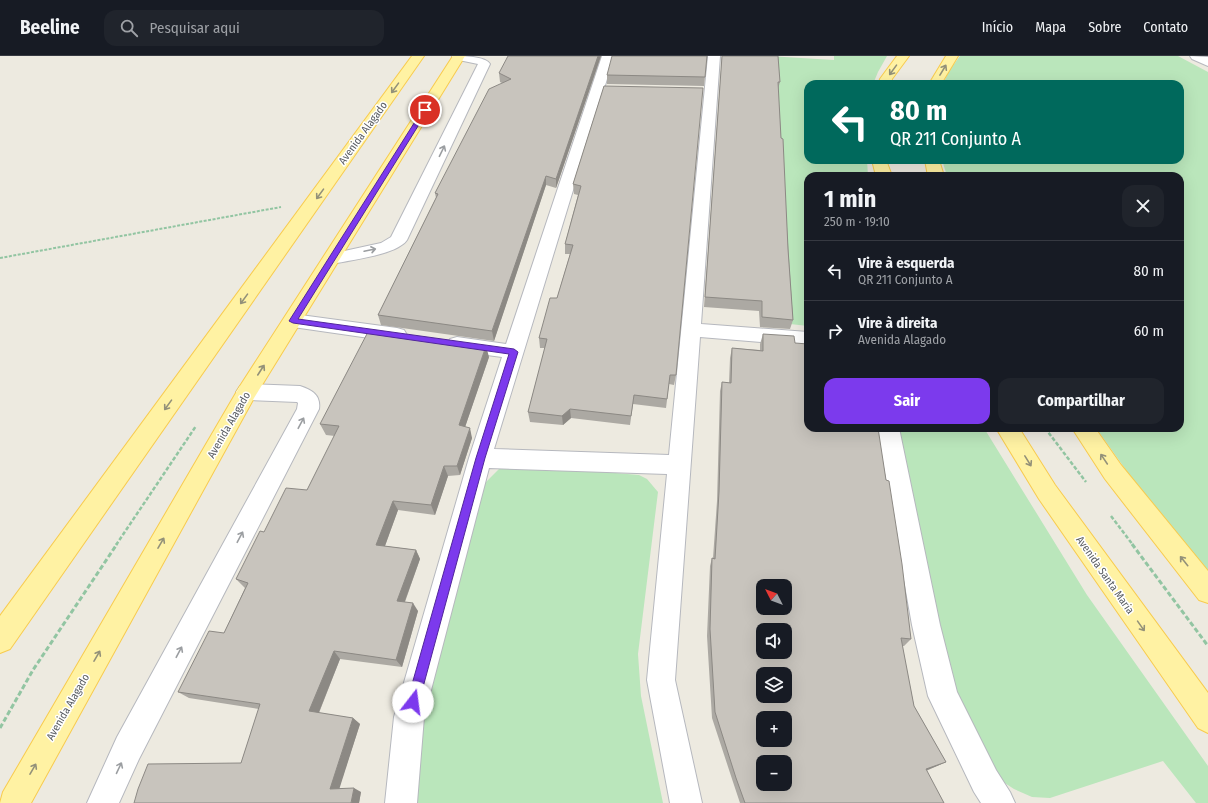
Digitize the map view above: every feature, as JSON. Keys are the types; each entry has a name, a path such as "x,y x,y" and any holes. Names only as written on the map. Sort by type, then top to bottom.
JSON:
{"main road":[{"name":"Avenida Alagado","path":"0,639 418,56"},
{"name":"Avenida Alagado","path":"14,803 247,392 459,56"},
{"path":"886,80 903,56"},
{"path":"937,80 952,56"},
{"name":"Avenida Santa Maria","path":"1010,432 1047,492 1208,718"},
{"path":"1086,432 1113,472 1208,591"}],"street":[{"path":"332,258 386,247 398,240 484,64 484,62 479,60 459,56"},
{"path":"401,803 409,717 480,458 514,352 605,89 608,56"},
{"path":"686,803 662,680 691,330 704,92 714,56"},
{"path":"1196,56 1208,62"},
{"path":"293,321 411,337"},
{"path":"691,330 804,339"},
{"path":"443,342 514,352"},
{"path":"103,803 128,748 308,409 310,402 306,397 300,394 247,392"},
{"path":"889,432 926,625 942,696 999,803"},
{"path":"480,458 680,465"}],"path":[{"path":"0,258 189,222 314,201"},
{"path":"1048,432 1088,486"},
{"path":"1108,511 1208,646"}],"green space":[{"path":"768,56 834,60 834,56 887,56 875,80 804,80 804,164 867,164 868,172 804,172 804,326 781,323"},
{"path":"960,56 1178,56 1208,72 1208,575 1138,487 1099,432 1184,432 1184,172 946,172 943,164 1184,164 1184,80 945,80 949,71"},
{"path":"900,432 986,432 1087,595 1208,766 1208,803 1196,803 1163,761 1050,798 1032,797 1014,789 997,778 974,745 942,658"},
{"path":"510,464 639,475 647,479 658,492 638,654 641,696 663,803 411,803 418,718 482,486 499,469"}],"building":[{"path":"508,56 598,56 556,179 546,176 492,331 378,315 438,194 435,193 489,89 511,79 499,73"},
{"path":"612,56 707,56 705,77 607,75"},
{"path":"722,56 778,56 781,138 783,139 793,320 762,317 762,301 705,297"},
{"path":"604,86 703,88 676,375 670,375 667,399 634,395 631,416 570,409 562,416 528,412 547,339 539,338 550,298 557,298 573,245 565,244 581,186 573,184"},
{"path":"369,330 486,346 459,425 470,428 457,466 444,466 431,505 393,501 376,545 416,550 397,601 413,603 396,660 334,651 309,711 353,718 330,789 354,788 351,803 134,803 148,764 241,763 260,704 178,692 209,631 224,633 248,583 236,579 260,531 264,532 286,488 307,490 339,426 320,424"},
{"path":"763,334 794,336 795,343 804,344 804,432 879,432 886,480 889,481 902,564 911,639 901,638 914,706 946,762 926,769 944,803 745,803 715,712 710,629 712,558 715,559 719,492 722,382 731,383 732,348 763,351"}],"route":[{"path":"413,702 480,458 514,352 293,321 425,110"}]}
